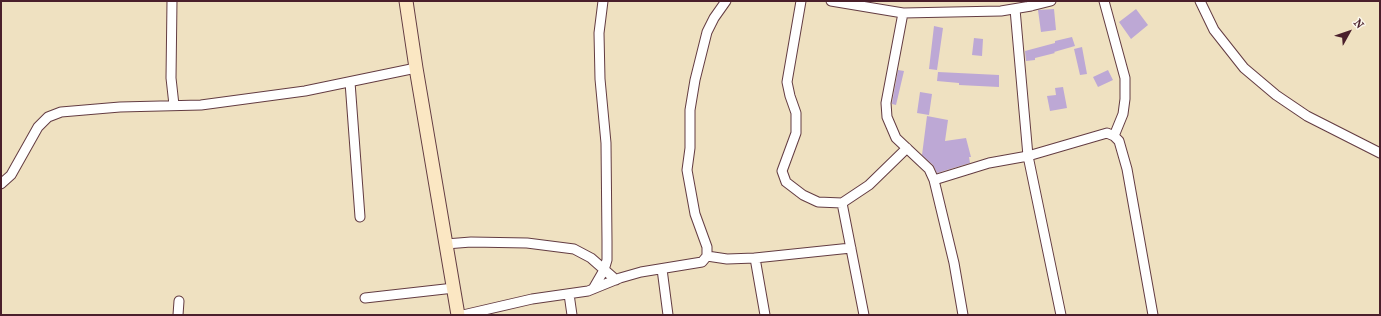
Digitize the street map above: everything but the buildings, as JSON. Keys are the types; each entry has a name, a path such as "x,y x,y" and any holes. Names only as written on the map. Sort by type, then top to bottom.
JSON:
{"main road":[{"path":"406,1 458,315"}],"street":[{"path":"172,1 171,78 174,105"},
{"path":"593,289 604,270 607,260 606,143 600,79 599,33 603,1"},
{"path":"463,315 532,299 593,289 641,272 702,262 707,256 707,247 696,214 687,170 690,148 690,110 695,80 707,32 714,18 726,1"},
{"path":"801,1 787,82 796,113 796,133 782,171 786,182 803,195 818,202 842,203 869,185 907,148"},
{"path":"831,1 903,13 1015,9 1051,1"},
{"path":"1104,1 1125,78 1123,114 1114,136"},
{"path":"1200,1 1214,30 1244,68 1276,95 1307,116 1380,153"},
{"path":"1015,9 1028,156 1060,315"},
{"path":"903,13 886,103 887,117 896,138 929,169 934,180 954,263 963,315"},
{"path":"1,184 11,175 38,127 48,117 61,112 120,107 201,105 290,93 416,68"},
{"path":"350,82 360,217"},
{"path":"934,180 989,163 1028,156 1107,133 1114,136 1119,141 1127,169 1153,315"},
{"path":"842,203 864,315"},
{"path":"446,244 471,242 527,243 574,249 591,258 616,280"},
{"path":"707,256 727,259 755,258 851,248"},
{"path":"755,258 765,315"},
{"path":"662,269 668,315"},
{"path":"365,298 454,288"},
{"path":"569,294 572,315"},
{"path":"178,315 179,301"}]}
